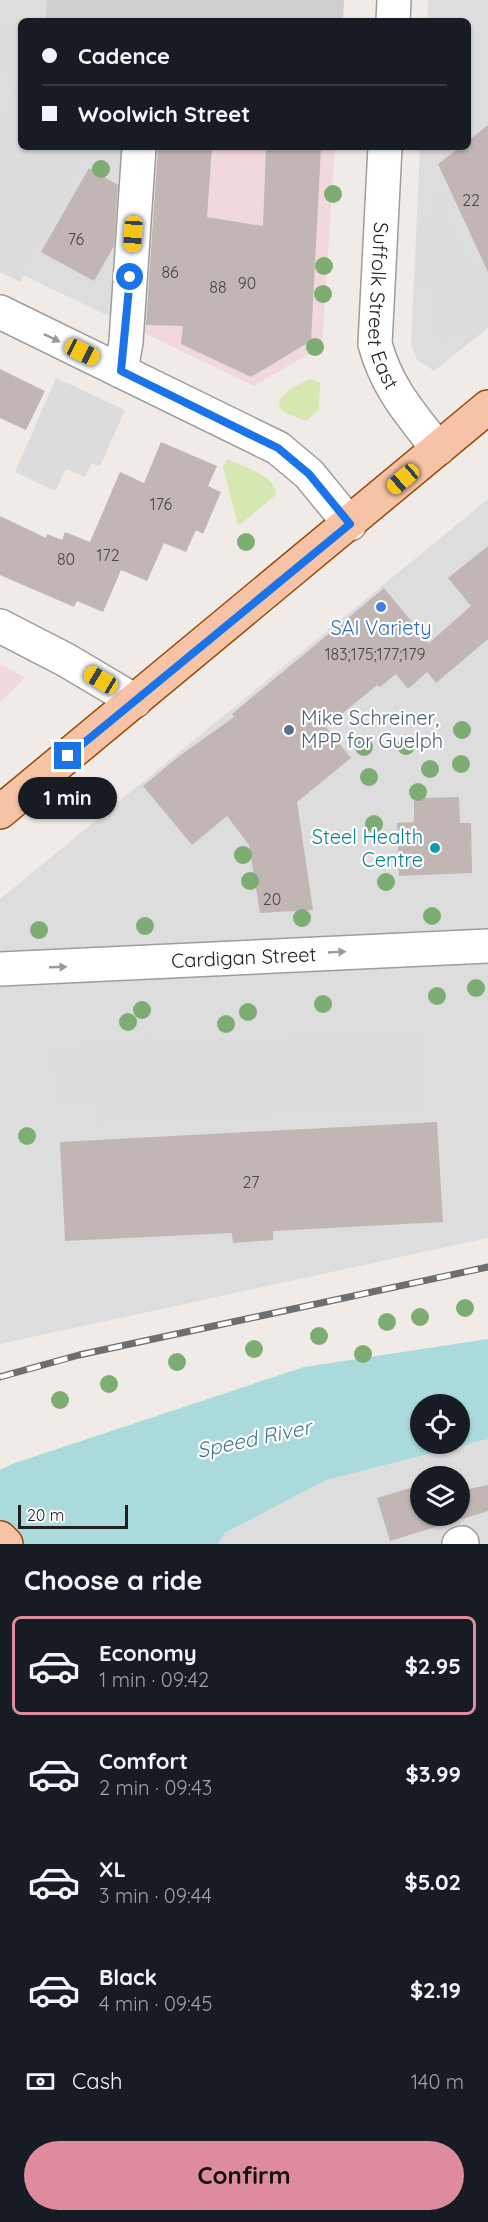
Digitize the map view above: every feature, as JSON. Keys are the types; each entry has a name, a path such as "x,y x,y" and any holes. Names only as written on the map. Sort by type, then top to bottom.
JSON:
{"main road":[{"path":"0,812 350,524 488,407"},
{"path":"0,1538 6,1544"}],"street":[{"path":"393,18 394,0"},
{"path":"121,371 126,342 139,150"},
{"name":"Suffolk Street East","path":"385,150 375,344 382,371 392,390 438,449"},
{"path":"0,312 278,448 309,474 350,524"},
{"path":"0,626 66,660 135,701"},
{"name":"Cardigan Street","path":"0,969 488,946"}],"shaded area":[{"path":"0,0 47,0 45,18 18,18 18,150 130,150 117,320 0,264"},
{"path":"47,0 344,0 343,18 45,18"},
{"path":"428,0 488,0 488,328 434,371 417,360 411,344 420,150 471,150 471,18 427,18"},
{"path":"0,26 18,33 18,36 0,83"},
{"path":"18,82 18,150 124,150 122,177 86,157 20,282 0,272 0,121"},
{"path":"130,150 335,150 322,346 254,386 117,320"},
{"path":"435,190 450,191 449,215 472,267 488,261 488,326 463,345 457,333 441,344 428,326 430,290 426,287 416,289 420,216 432,219"},
{"path":"56,378 125,410 100,466 92,463 85,477 66,469 55,491 15,472"},
{"path":"488,499 488,1238 0,1344 0,899"},
{"path":"0,664 25,678 0,702"},
{"path":"424,1030 429,1109 96,1125 96,1105 54,1108 50,1047 155,1034 156,1041"},
{"path":"488,1439 488,1544 218,1544 225,1533 326,1480 429,1454 470,1454 470,1444"}],"green space":[{"path":"309,379 320,382 319,410 306,421 279,408 280,399 289,390"},
{"path":"227,459 265,477 275,488 276,495 238,526 223,467"}],"water":[{"name":"Speed River","path":"488,1339 488,1439 470,1444 470,1394 410,1394 410,1454 429,1454 326,1480 225,1533 218,1544 0,1544 0,1470 12,1464 304,1367"}],"building":[{"path":"488,125 488,272 438,164 456,150 471,150 471,139"},
{"path":"158,150 212,150 207,217 263,226 266,150 321,150 311,341 251,377 181,344 183,326 146,325"},
{"path":"89,168 118,185 114,246 94,281 41,252"},
{"path":"0,369 45,391 26,430 0,418"},
{"path":"161,442 217,466 208,486 221,492 203,534 196,530 186,552 164,543 147,581 121,570 103,612 77,601 74,607 0,575 0,516 46,538 47,534 62,540 65,532 90,542 120,472 144,483"},
{"path":"488,546 488,639 436,683 427,672 408,689 396,674 380,687 377,685 326,727 351,758 297,802 313,910 260,913 249,845 227,816 192,845 143,786 178,757 234,717 232,714 384,588 429,643 471,606 448,578"},
{"name":"Steel Health Centre","path":"459,797 460,823 471,823 472,873 399,876 397,823 414,822 414,798"},
{"path":"437,1122 443,1222 273,1231 273,1240 233,1243 232,1233 65,1241 60,1142"},
{"path":"488,1485 488,1511 470,1517 470,1489"},
{"path":"410,1488 410,1526 439,1526 390,1541 377,1498"}],"railway":[{"path":"0,1377 79,1355 488,1267"}],"place":[{"name":"SAI Variety","path":"381,607"},
{"name":"Mike Schreiner, MPP for Guelph","path":"289,730"},
{"name":"Steel Health Centre","path":"435,848"}],"route":[{"path":"68,756 350,524 309,474 278,448 121,371 126,342 130,277"}]}
